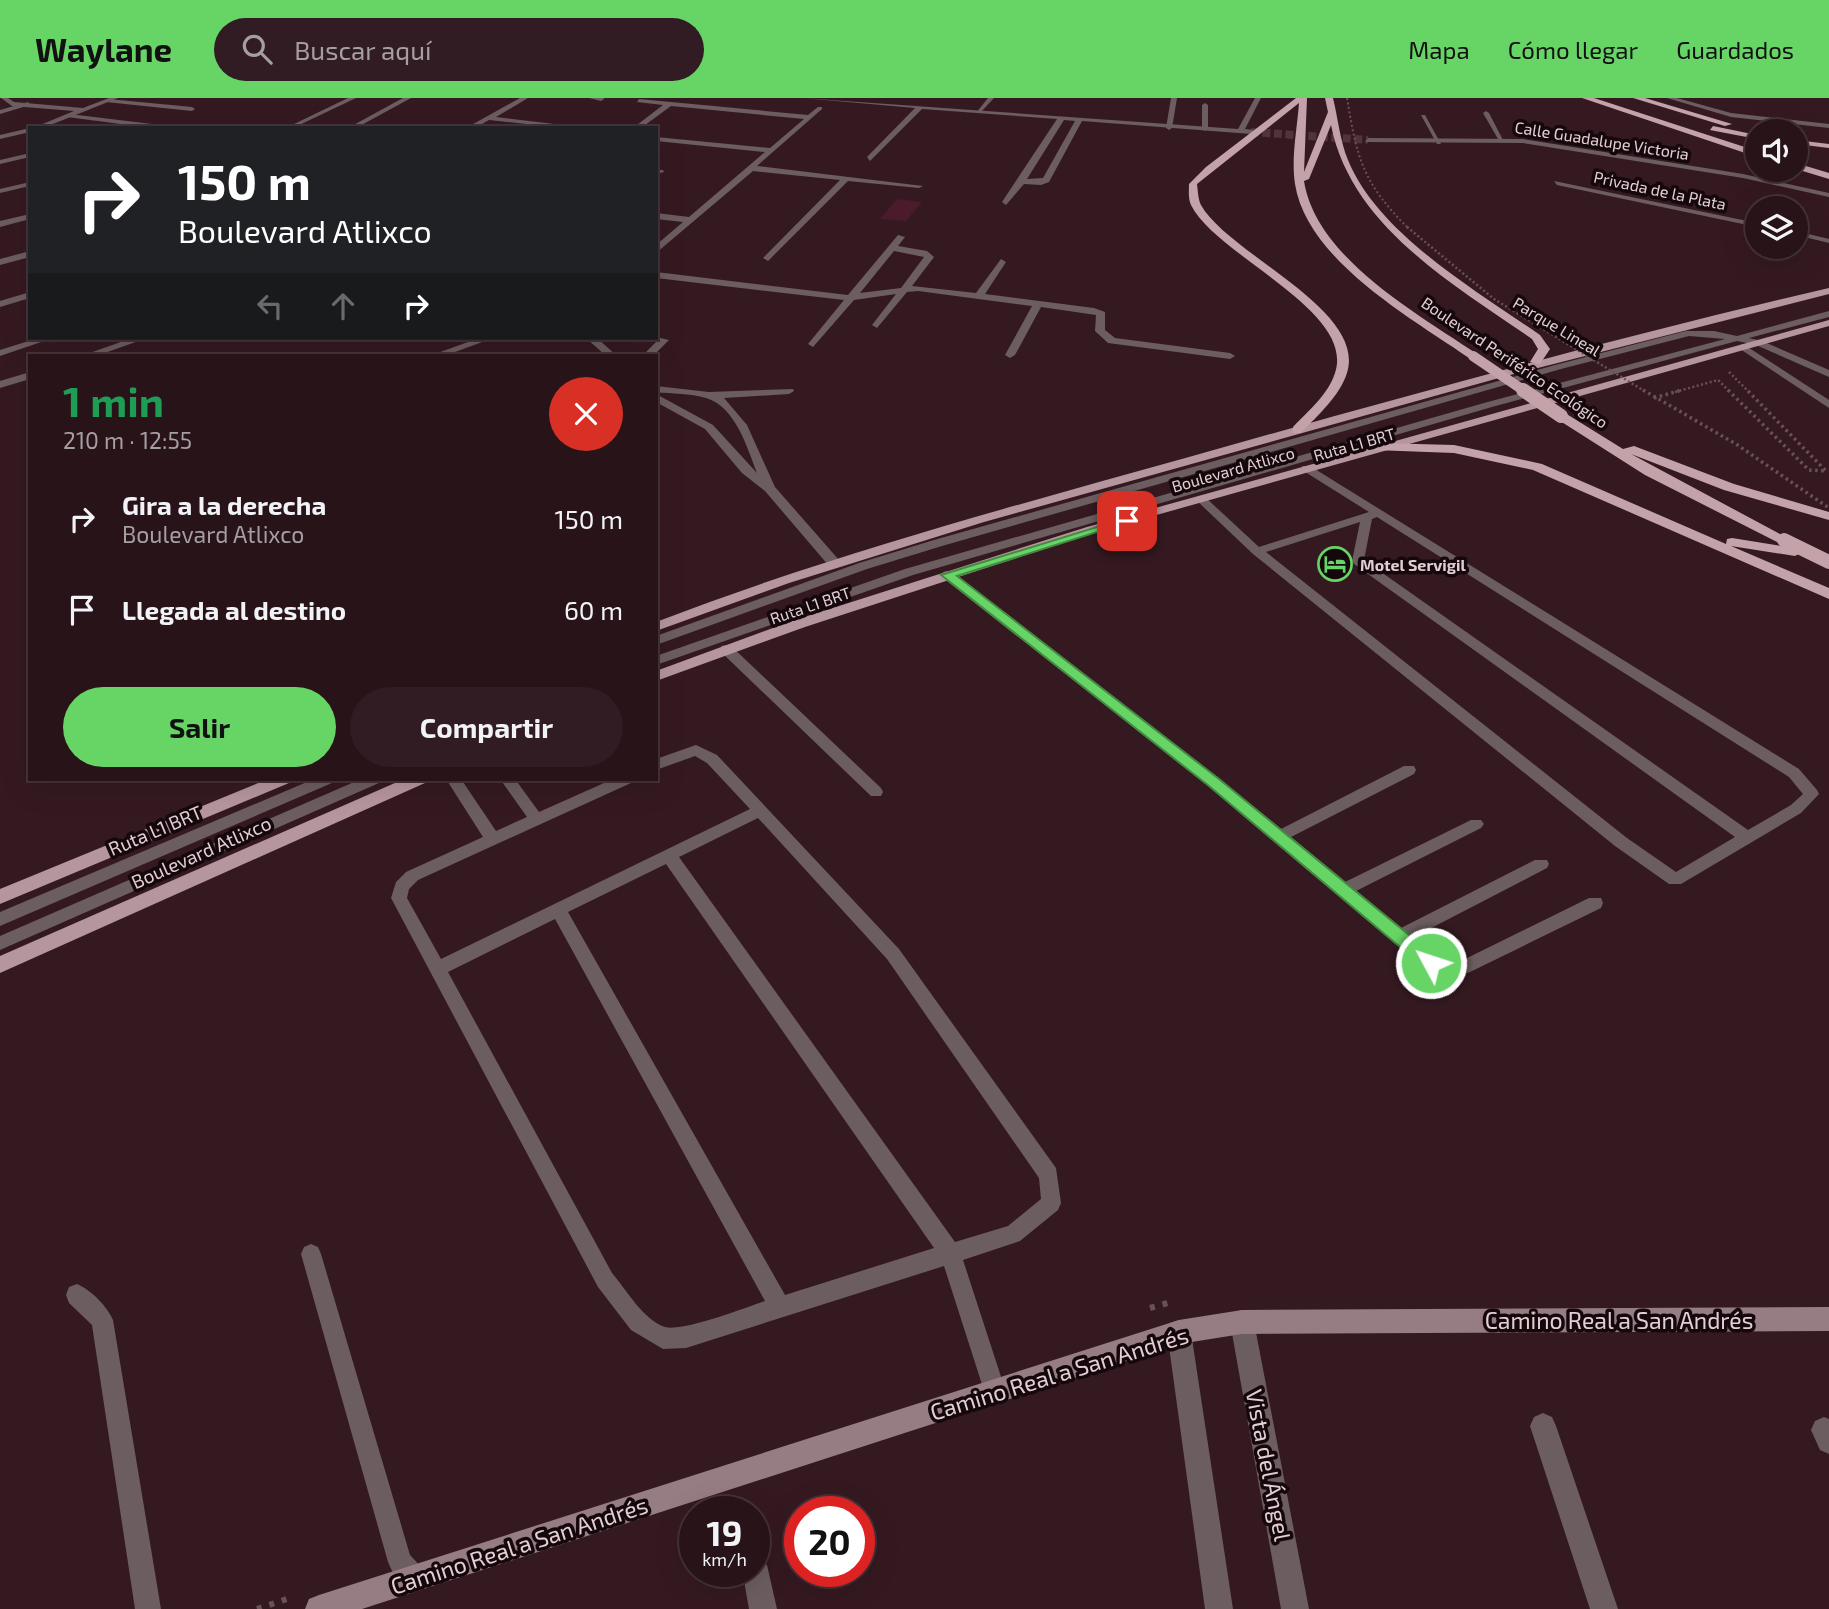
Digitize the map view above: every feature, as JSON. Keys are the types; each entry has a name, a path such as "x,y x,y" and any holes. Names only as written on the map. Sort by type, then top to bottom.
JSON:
{"highway":[{"name":"Boulevard Periférico Ecológico","path":"1302,98 1300,186 1317,227 1343,260 1382,292 1588,433 1670,483 1829,562"},
{"path":"1297,430 1339,377 1344,359 1340,340 1321,314 1212,226 1194,205 1191,192 1200,173 1245,144 1302,98"},
{"path":"1329,98 1344,161 1371,203 1425,254 1536,337 1544,349 1536,362"},
{"path":"1586,98 1745,150"},
{"path":"1606,98 1688,122 1745,134"},
{"path":"1637,98 1745,127"},
{"path":"1300,186 1311,168 1332,112"},
{"path":"1808,137 1829,139"},
{"path":"1808,143 1829,146"},
{"path":"1808,170 1829,176"},
{"path":"1588,433 1729,487 1829,516"},
{"path":"1379,446 1454,449 1516,461 1576,482 1829,594"},
{"path":"1690,532 1745,545 1829,554"}],"main road":[{"name":"Boulevard Atlixco","path":"658,626 834,563 1297,430 1536,362 1829,291"},
{"name":"Boulevard Atlixco","path":"658,675 796,623 947,575 1379,446 1829,323"},
{"name":"Boulevard Atlixco","path":"0,897 278,781"},
{"name":"Boulevard Atlixco","path":"0,965 414,781"},
{"name":"Camino Real a San Andrés","path":"318,1609 1179,1332 1242,1322 1829,1319"}],"street":[{"path":"4,98 12,104 86,110"},
{"path":"28,104 47,98"},
{"path":"473,126 525,98"},
{"path":"592,98 601,99"},
{"path":"805,98 874,101 1169,128 1251,132"},
{"path":"934,108 944,98"},
{"path":"1241,131 1258,98"},
{"path":"42,126 112,99"},
{"path":"639,101 810,117"},
{"path":"639,126 669,104"},
{"path":"870,159 920,107"},
{"path":"658,248 820,108"},
{"path":"488,118 567,126"},
{"path":"1006,202 1061,119"},
{"path":"1022,181 1041,183 1046,180 1079,120"},
{"path":"2,140 28,130"},
{"path":"18,133 28,139"},
{"path":"658,139 771,150"},
{"name":"Calle Guadalupe Victoria","path":"1367,140 1438,142 1501,139 1744,176 1829,195"},
{"path":"0,153 28,147"},
{"path":"0,162 28,155"},
{"path":"751,168 919,186"},
{"path":"768,258 846,178"},
{"path":"0,191 28,184"},
{"path":"658,216 691,220"},
{"path":"0,224 28,217"},
{"path":"813,344 848,298 901,237"},
{"path":"877,325 929,254 891,248"},
{"path":"0,262 28,255"},
{"path":"979,296 1001,262"},
{"path":"658,275 848,298 918,288 1038,304 1101,314 1100,331 1112,341 1230,356"},
{"path":"0,304 28,296"},
{"path":"1010,355 1038,304"},
{"path":"0,353 42,340"},
{"path":"92,354 136,340"},
{"path":"440,354 482,340"},
{"path":"593,340 610,354"},
{"path":"649,354 664,340"},
{"path":"0,385 28,376"},
{"path":"658,389 709,395 789,391"},
{"path":"709,395 731,409 756,453 769,488"},
{"path":"658,398 709,427 746,470 769,488 834,563"},
{"name":"Vista del Ángel","path":"1242,1322 1295,1609"},
{"path":"1179,1332 1219,1609"},
{"path":"1543,1426 1604,1609"},
{"path":"759,1587 763,1609"}],"lane":[{"path":"293,126 353,98"},
{"path":"355,126 408,98"},
{"path":"978,112 991,98"},
{"path":"1169,128 1174,98"},
{"path":"1670,98 1731,116 1829,127"},
{"path":"112,99 192,109"},
{"path":"3,110 28,104"},
{"path":"1205,105 1205,129"},
{"path":"1486,113 1501,139"},
{"path":"69,116 152,126"},
{"path":"1423,116 1438,142"},
{"name":"Privada de la Plata","path":"1557,183 1745,222"},
{"path":"1808,236 1829,241"},
{"name":"Ruta L1 BRT","path":"658,660 909,572 1734,337 1829,314"},
{"name":"Ruta L1 BRT","path":"658,640 863,566 938,543 1558,367 1689,333 1734,337 1759,343 1829,374"},
{"path":"1743,347 1829,405"},
{"path":"1201,499 1257,551 1621,842 1675,880 1796,808 1812,794 1794,773 1372,515 1306,468"},
{"path":"1257,551 1372,515"},
{"path":"1372,515 1358,561 1745,836"},
{"path":"947,575 1280,836 1431,963 1464,967 1595,903"},
{"path":"726,649 876,792"},
{"path":"622,781 412,876 402,886 399,898 605,1280 639,1322 663,1338 686,1336 1013,1234 1032,1221 1051,1203 1049,1175 893,954 712,759 696,750 658,764"},
{"path":"1280,836 1409,771"},
{"name":"Ruta L1 BRT","path":"0,919 322,781"},
{"path":"0,943 369,781"},
{"path":"454,781 493,839"},
{"path":"508,781 537,820"},
{"path":"439,968 759,811"},
{"path":"1344,890 1476,824"},
{"path":"669,856 950,1253 995,1392"},
{"path":"1399,936 1541,864"},
{"path":"558,910 780,1307"},
{"path":"311,1254 400,1562 414,1578"},
{"path":"77,1295 102,1320 148,1609"}],"path":[{"name":"Parque Lineal","path":"1347,98 1360,164 1379,197 1427,246 1527,324 1777,468 1829,508"},
{"path":"1654,398 1718,380 1809,470 1826,471 1725,368 1705,358"}],"shaded area":[{"path":"897,199 922,202 906,221 880,219"}],"tunnel":[{"path":"1251,132 1368,140"}],"place":[{"name":"Motel Servigil","path":"1335,564"}],"route":[{"path":"1127,521 947,575 1214,782 1431,963"}]}
